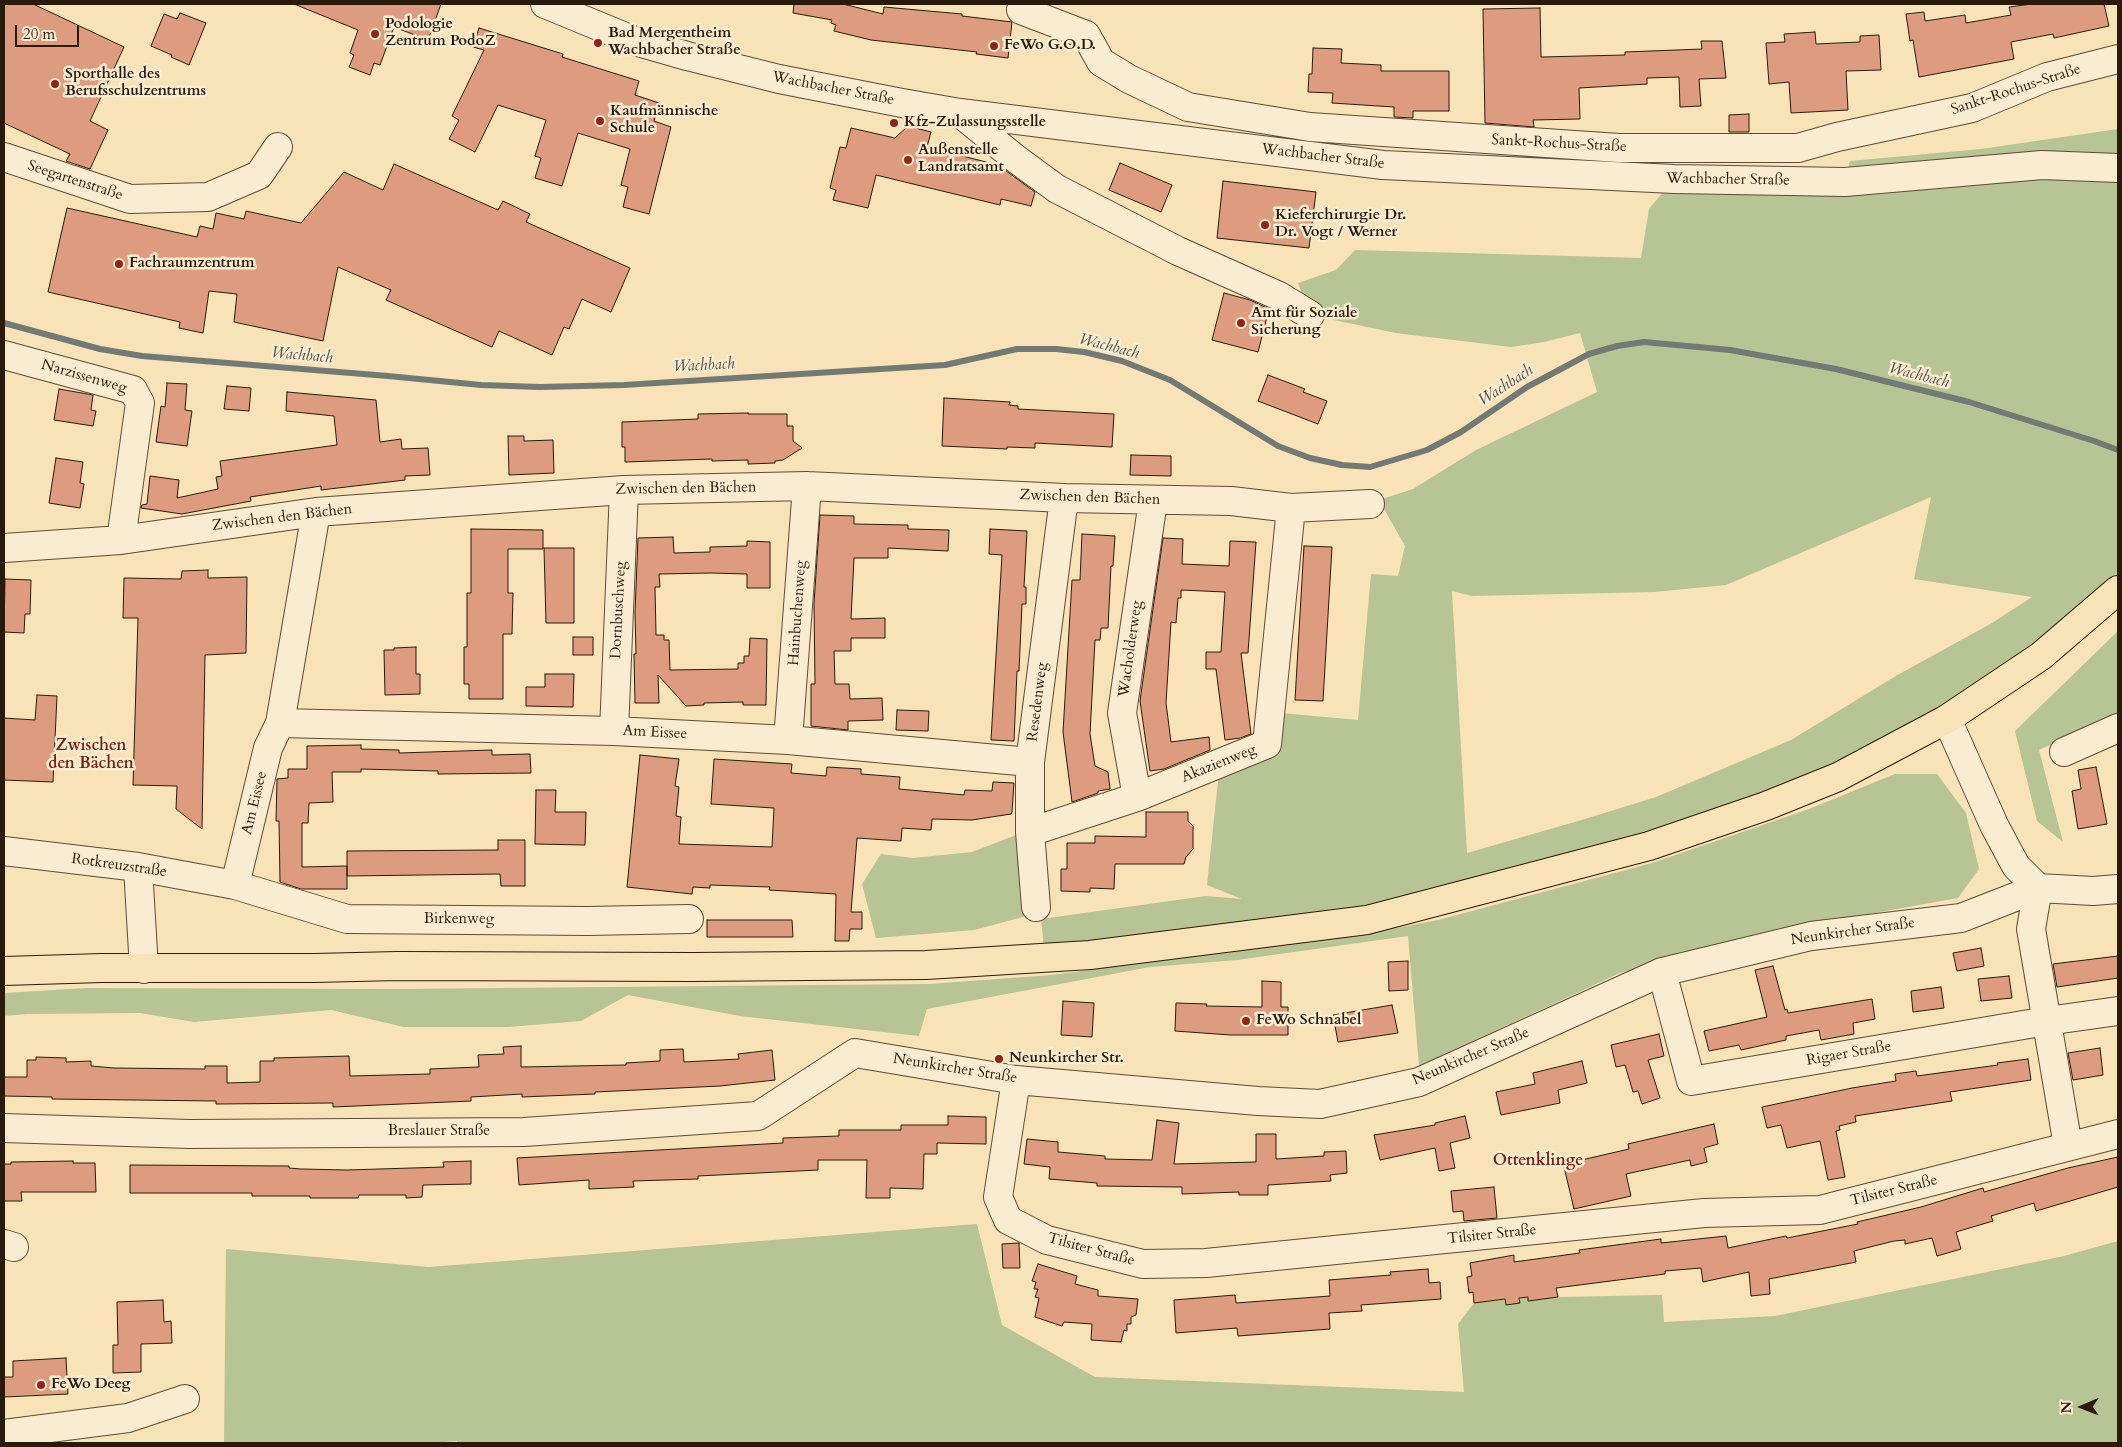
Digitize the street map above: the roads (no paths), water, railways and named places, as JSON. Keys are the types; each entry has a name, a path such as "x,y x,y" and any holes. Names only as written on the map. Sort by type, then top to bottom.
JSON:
{"main road":[{"path":"4,971 144,968 926,965 1090,955 1367,920 1649,846 1757,810 1838,777 1947,719 2041,656 2118,590"}],"street":[{"name":"Wachbacher Straße","path":"545,4 635,41 779,79 960,113 1383,164 1655,178 1845,182 2042,165 2118,168"},
{"name":"Sankt-Rochus-Straße","path":"1021,10 1086,35 1101,62 1129,79 1188,107 1310,126 1619,148 1798,148 1837,137 1972,108 2047,77 2118,59"},
{"path":"960,113 1016,159 1058,189 1178,251 1279,296 1310,315"},
{"name":"Seegartenstraße","path":"4,157 130,199 208,197 259,175 278,147"},
{"name":"Narzissenweg","path":"4,355 133,390 140,403 121,540"},
{"name":"Zwischen den Bächen","path":"4,548 121,540 316,512 624,490 807,486 1064,498 1231,501 1291,508 1370,504"},
{"name":"Hainbuchenweg","path":"788,740 807,486"},
{"name":"Dornbuschweg","path":"614,731 624,490"},
{"name":"Resedenweg","path":"1036,907 1030,832 1030,762 1064,498"},
{"name":"Wacholderweg","path":"1137,798 1122,713 1153,501"},
{"name":"Akazienweg","path":"1030,832 1137,798 1267,744 1291,508"},
{"name":"Am Eissee","path":"234,885 268,748 280,723 316,512"},
{"path":"1947,719 1994,825 2016,866 2038,888 2031,929 2068,1146"},
{"name":"Am Eissee","path":"280,723 614,731 788,740 1030,762"},
{"path":"2064,752 2118,728"},
{"name":"Rotkreuzstraße","path":"4,851 138,867 234,885"},
{"path":"138,867 144,968"},
{"name":"Birkenweg","path":"234,885 347,919 578,921 689,919"},
{"name":"Neunkircher Straße","path":"855,1053 1016,1080 1258,1101 1320,1104 1419,1082 1662,972 1810,936 1961,918 2038,888 2093,891 2118,889"},
{"name":"Rigaer Straße","path":"1662,972 1691,1081 2047,1021 2118,1011"},
{"name":"Breslauer Straße","path":"4,1128 189,1134 524,1132 758,1116 855,1053"},
{"name":"Tilsiter Straße","path":"1016,1080 998,1197 1008,1220 1047,1240 1143,1264 1235,1261 1704,1213 1820,1210 2118,1134"},
{"path":"4,1434 128,1418 185,1399"}],"waterway":[{"name":"Wachbach","path":"4,323 100,349 142,356 481,385 540,387 624,385 945,365 1017,349 1056,349 1084,352 1122,361 1170,380 1278,446 1310,458 1342,465 1370,467 1427,450 1461,432 1527,387 1589,354 1617,346 1644,342 1730,350 1836,369 1969,402 2118,450"}],"place":[{"name":"Podologie Zentrum PodoZ","path":"375,34"},
{"name":"Bad Mergentheim Wachbacher Straße","path":"598,43"},
{"name":"FeWo G.O.D.","path":"994,46"},
{"name":"Sporthalle des Berufsschulzentrums","path":"55,84"},
{"name":"Kaufmännische Schule","path":"600,121"},
{"name":"Kfz-Zulassungsstelle","path":"894,123"},
{"name":"Außenstelle Landratsamt","path":"908,160"},
{"name":"Kieferchirurgie Dr. Dr. Vogt / Werner","path":"1265,225"},
{"name":"Fachraumzentrum","path":"119,264"},
{"name":"Amt für Soziale Sicherung","path":"1241,323"},
{"name":"FeWo Schnabel","path":"1246,1021"},
{"name":"Neunkircher Str.","path":"999,1059"},
{"name":"FeWo Deeg","path":"41,1385"}],"district":[{"name":"Zwischen den Bächen","path":"91,755"},
{"name":"Ottenklinge","path":"1538,1161"}]}
